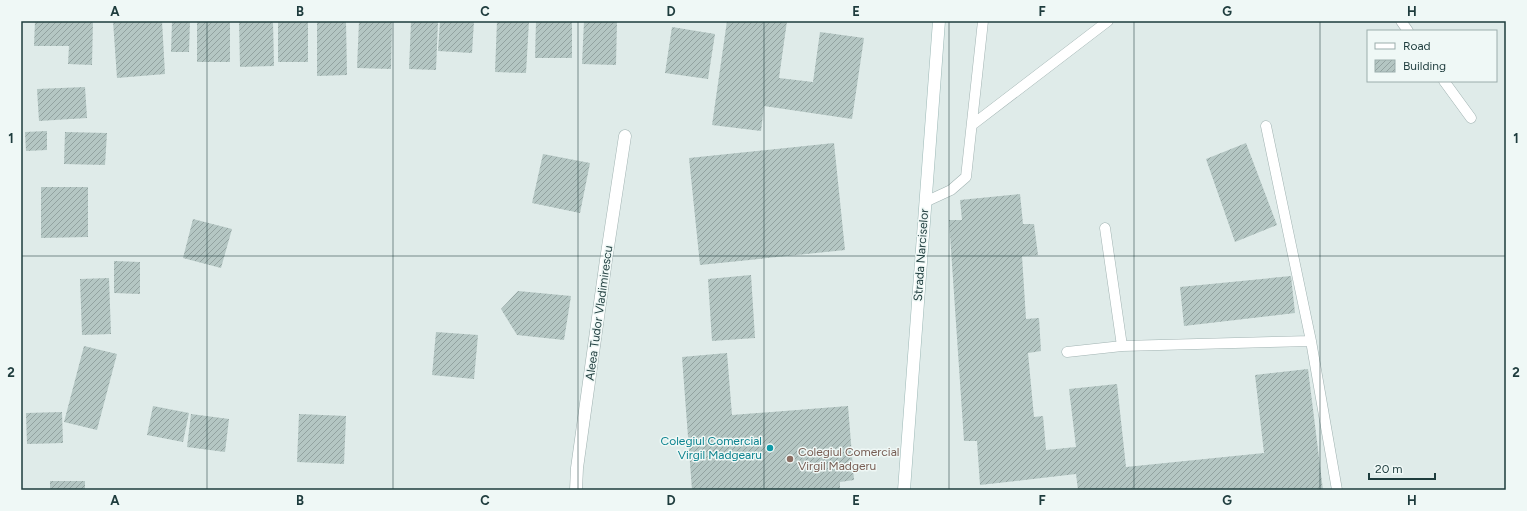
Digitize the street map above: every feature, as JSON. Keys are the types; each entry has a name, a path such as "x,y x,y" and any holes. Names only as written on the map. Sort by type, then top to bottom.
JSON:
{"main road":[{"name":"Strada Narciselor","path":"904,490 924,202 939,21"},
{"name":"Aleea Tudor Vladimirescu","path":"576,490 576,468 606,260 626,136"}],"lane":[{"path":"924,202 952,190 966,177 983,21"},
{"path":"972,125 1108,21"},
{"path":"1401,21 1407,30"},
{"path":"1445,82 1471,118"},
{"path":"1266,126 1311,341 1337,490"},
{"path":"1105,228 1122,346"},
{"path":"1067,352 1122,346 1311,341"}],"building":[{"path":"35,21 93,21 92,65 68,64 69,46 34,46"},
{"path":"113,21 162,21 165,74 117,78"},
{"path":"172,21 190,21 189,52 171,52"},
{"path":"197,21 230,21 230,62 197,62"},
{"path":"239,21 273,21 274,66 240,67"},
{"path":"278,21 308,21 308,62 278,62"},
{"path":"317,21 346,21 347,75 317,76"},
{"path":"359,21 392,21 391,69 357,68"},
{"path":"411,21 438,21 436,70 409,69"},
{"path":"440,21 474,21 472,53 438,51"},
{"path":"497,21 529,21 526,73 495,72"},
{"path":"536,21 572,21 572,58 535,58"},
{"path":"584,21 617,21 616,65 582,64"},
{"path":"727,21 787,21 779,78 813,82 820,32 864,38 852,119 764,106 761,131 712,125"},
{"path":"672,27 715,34 708,79 665,73"},
{"path":"85,87 87,118 39,121 37,89"},
{"path":"47,131 47,150 26,151 25,132"},
{"path":"65,132 107,133 105,165 64,164"},
{"path":"834,143 845,250 700,265 689,158"},
{"path":"1246,143 1277,225 1235,242 1206,159"},
{"path":"543,154 590,163 580,213 532,203"},
{"path":"41,187 88,187 88,237 41,238"},
{"path":"1020,194 1023,224 1034,224 1038,255 1022,256 1026,319 1039,318 1041,351 1028,353 1034,417 1043,416 1046,450 1076,447 1069,389 1117,384 1126,467 1264,453 1255,375 1308,369 1323,490 1078,490 1076,474 980,485 977,441 964,441 949,220 962,220 960,200"},
{"path":"193,219 232,229 221,268 183,258"},
{"path":"114,261 140,262 140,294 114,293"},
{"path":"751,275 755,338 712,341 708,279"},
{"path":"1291,276 1295,313 1184,326 1180,287"},
{"path":"109,278 111,334 82,335 80,279"},
{"path":"518,291 571,296 564,340 517,335 501,309"},
{"path":"436,332 478,335 474,379 432,375"},
{"path":"84,346 117,354 97,430 64,422"},
{"name":"Colegiul Comercial Virgil Madgearu","path":"727,353 732,415 848,406 854,480 840,482 840,490 692,490 682,357"},
{"path":"153,406 189,413 183,442 147,435"},
{"path":"62,412 63,443 27,444 26,413"},
{"path":"191,414 229,419 225,452 187,447"},
{"path":"299,414 346,416 344,464 297,462"},
{"path":"50,481 85,481 85,490 50,490"}],"place":[{"name":"Colegiul Comercial Virgil Madgearu","path":"770,448"},
{"name":"Colegiul Comercial Virgil Madgeru","path":"790,459"}]}
